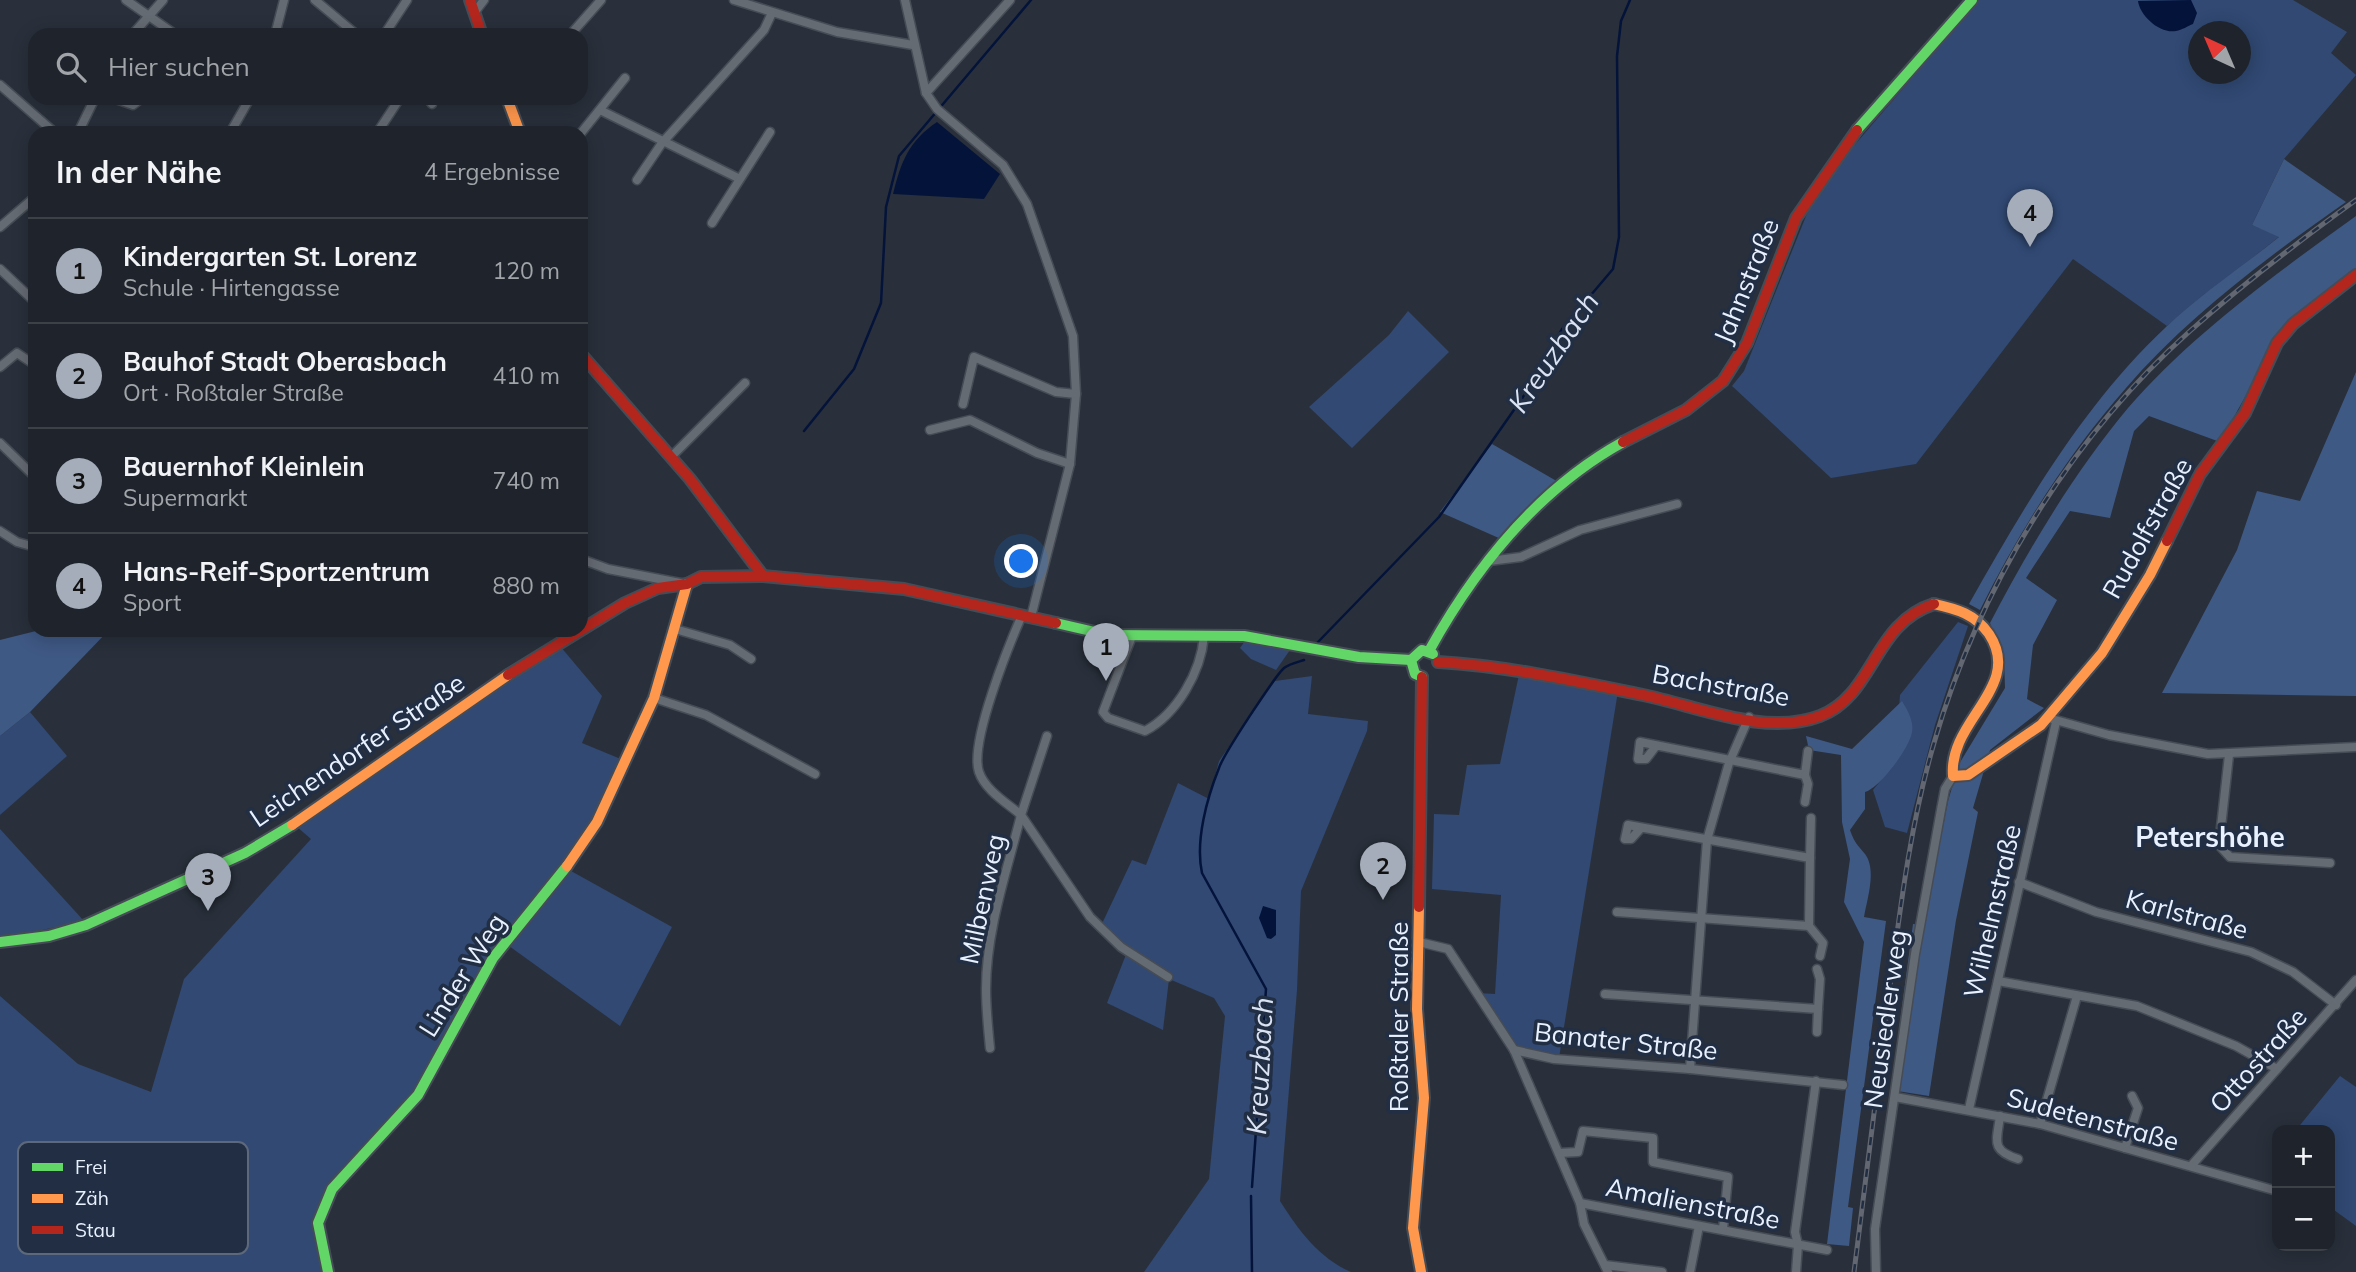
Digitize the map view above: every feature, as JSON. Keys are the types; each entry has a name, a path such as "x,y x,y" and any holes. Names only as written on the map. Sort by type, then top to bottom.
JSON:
{"street":[{"path":"126,0 166,28"},
{"path":"138,28 163,0"},
{"path":"277,28 284,0"},
{"path":"315,0 349,28"},
{"path":"389,28 407,0"},
{"path":"470,0 479,28"},
{"path":"474,13 484,0"},
{"path":"576,28 601,0"},
{"path":"734,0 837,32 913,45"},
{"path":"905,0 913,45 926,93"},
{"path":"926,93 1010,0"},
{"name":"Jahnstraße","path":"1429,651 1447,617 1527,516 1576,474 1615,446 1706,396 1722,383 1745,352 1787,235 1816,184 1972,0"},
{"path":"637,180 662,143 764,30 772,13"},
{"path":"587,126 625,78"},
{"path":"0,85 47,126"},
{"name":"Milbenweg","path":"926,93 937,110 1003,165 1027,204 1069,320 1076,358 1070,464 1026,616 998,671 978,756 979,772 988,787 1021,815 992,939 986,987 990,1048"},
{"path":"81,126 92,105"},
{"path":"234,126 246,105"},
{"path":"382,126 395,105"},
{"path":"512,105 518,126"},
{"path":"600,110 662,143 738,178"},
{"path":"712,223 738,178 770,132"},
{"path":"0,227 28,203"},
{"path":"0,269 28,295"},
{"name":"Rudolfstraße","path":"1953,776 1976,771 2052,720 2125,617 2200,474 2245,413 2277,343 2293,324 2356,275"},
{"path":"0,367 17,352 28,360"},
{"path":"963,404 974,357 1056,392 1076,394"},
{"path":"588,362 671,457 763,576"},
{"path":"671,457 745,383"},
{"path":"930,430 970,420 1037,453 1070,464"},
{"path":"0,443 28,470"},
{"path":"1489,561 1521,557 1580,530 1677,503"},
{"path":"0,531 17,542 28,545"},
{"path":"588,562 608,569 687,584 701,577 763,576 904,589 1081,630 1132,636 1244,636 1359,657 1411,660 1422,650 1429,651 1437,662 1434,672 1422,677 1415,674 1411,660"},
{"name":"Linder Weg","path":"328,1272 318,1223 332,1189 418,1095 493,958 577,854 627,760 654,698 687,584"},
{"name":"Leichendorfer Straße","path":"588,626 659,588 687,584"},
{"name":"Bachstraße","path":"1437,662 1477,664 1749,717 1801,721 1841,706 1857,690 1887,636 1903,617 1923,607 1947,604 1967,612 1986,629 1996,648 1998,665 1996,680 1959,740 1952,757 1953,776"},
{"path":"675,629 730,645 751,659"},
{"path":"1132,636 1104,712 1108,718 1144,732 1169,713 1182,696 1203,652 1204,636"},
{"name":"Leichendorfer Straße","path":"0,942 49,936 86,925 246,853 295,824 494,684 570,637"},
{"name":"Roßtaler Straße","path":"1421,1272 1413,1219 1413,1179 1424,1100 1417,1000 1424,728 1422,677"},
{"path":"654,698 706,715 815,774"},
{"path":"1690,1069 1707,840 1729,763 1749,717"},
{"path":"2052,720 2109,735 2229,755 2356,747"},
{"name":"Wilhelmstraße","path":"1969,1109 2052,720"},
{"path":"1047,736 1021,815 1090,917 1121,947 1168,977"},
{"path":"1656,746 1729,763 1804,775"},
{"path":"1804,802 1808,784 1804,775 1808,751"},
{"path":"2229,755 2219,845 2230,857 2330,863"},
{"name":"Neusiedlerweg","path":"1876,1272 1875,1229 1915,954 1945,789 1953,776"},
{"path":"1811,818 1809,926 1823,943 1820,956"},
{"path":"1641,828 1810,858"},
{"name":"Karlstraße","path":"2019,882 2096,912 2251,952 2293,972 2336,1004"},
{"path":"1616,912 1809,926"},
{"name":"Banater Straße","path":"1419,942 1448,949 1514,1050 1553,1059 1690,1069 1843,1085"},
{"path":"1817,969 1820,979 1817,1032"},
{"name":"Ottostraße","path":"2191,1166 2356,980"},
{"path":"1998,981 2137,1006 2236,1046 2277,1069"},
{"path":"1605,994 1818,1009"},
{"path":"2040,1124 2077,996"},
{"name":"Amalienstraße","path":"1514,1050 1580,1203 1827,1250"},
{"path":"1798,1245 1795,1232 1816,1081"},
{"path":"2125,1148 2138,1108 2132,1096"},
{"name":"Sudetenstraße","path":"1895,1097 2040,1124 2272,1190"},
{"path":"2000,1116 1996,1145 2002,1154 2018,1159"},
{"path":"1559,1153 1578,1152 1583,1131 1653,1138 1653,1162 1728,1177 1723,1229"},
{"path":"1580,1203 1584,1223 1607,1269 1662,1272"},
{"path":"1690,1272 1699,1226"},
{"name":"Amalienstraße","path":"1796,1272 1798,1245"}],"shaded area":[{"path":"1979,0 2293,0 2347,32 2331,53 2356,75 2284,159 2252,225 2280,236 2167,326 2073,259 1916,464 1831,478 1732,386 1744,371 1806,216 1828,176"},
{"path":"2191,0 2197,13 2194,21 2188,21 2188,26 2178,30 2164,30 2147,18 2138,1"},
{"path":"937,122 1000,174 984,199 893,194 899,171 913,144"},
{"path":"2284,159 2346,202 2230,288 2150,362 2104,413 2064,467 2028,522 1980,610 1969,604 2034,493 2108,389 2179,315 2279,237 2252,225"},
{"path":"2356,216 2356,270 2285,325 2220,442 2149,416 2134,431 2110,518 2070,511 2026,578 2057,600 2033,645 2027,699 2044,708 1990,750 1973,808 1978,812 1956,920 1929,1096 1891,1090 1913,924 1924,925 1948,801 1959,764 2005,688 2004,658 1990,623 2053,512 2128,408 2207,330 2266,282"},
{"path":"1408,311 1449,352 1352,448 1309,407 1389,335"},
{"path":"2356,372 2356,696 2162,693 2237,550 2257,491 2300,501"},
{"path":"1492,444 1560,483 1501,539 1440,512"},
{"path":"1958,622 1968,626 1935,725 1907,833 1885,827 1873,790 1895,763 1900,695"},
{"path":"28,633 28,637 102,637 30,712 0,736 0,640"},
{"path":"1245,641 1290,650 1276,670 1251,659 1240,648"},
{"path":"560,646 602,696 582,743 628,762 571,871 672,927 620,1026 505,943 414,1097 354,1162 316,1212 329,1272 0,1272 0,996 78,1064 151,1092 184,979 311,839 296,826"},
{"path":"1520,670 1618,691 1559,1058 1510,1048 1477,993 1495,994 1501,895 1432,889 1434,814 1459,815 1467,765 1500,764"},
{"path":"1312,676 1308,714 1368,721 1367,731 1301,891 1297,990 1280,1201 1319,1251 1351,1272 1144,1272 1209,1179 1225,1016 1214,998 1169,979 1163,1030 1107,1003 1127,952 1099,930 1132,860 1146,865 1178,783 1209,799 1219,761 1275,681"},
{"path":"1902,701 1912,723 1910,739 1886,775 1865,792 1865,809 1850,830 1869,861 1870,885 1864,917 1886,921 1848,1207 1853,1208 1849,1246 1827,1244 1864,942 1844,902 1850,859 1842,822 1841,755 1809,750 1806,736 1852,749"},
{"path":"30,712 67,756 0,815 0,736"},
{"path":"0,829 84,921 0,939"},
{"path":"1263,906 1276,910 1276,935 1271,939 1267,938 1259,918"},
{"path":"2340,1076 2356,1087 2356,1226 2335,1211 2335,1125 2300,1125"}],"waterway":[{"path":"804,431 854,369 881,303 886,207 899,156 1031,0"},
{"name":"Kreuzbach","path":"1318,642 1439,517 1523,397 1562,329 1613,269 1619,237 1617,56 1621,21 1630,0"},
{"name":"Kreuzbach","path":"1252,1187 1266,989 1202,873 1201,834 1210,793 1230,748 1279,674 1286,667 1304,660"},
{"name":"Kreuzbach","path":"1251,1196 1252,1272"}],"railway":[{"path":"1854,1272 1897,931 1912,836 1934,743 1976,628 2033,519 2105,419 2146,373 2230,296 2356,200"}],"traffic: fast":[{"path":"1857,130 1972,0"},
{"path":"1429,651 1467,590 1511,533 1563,483 1623,442"},
{"path":"1056,623 1108,635 1244,636 1359,657 1411,660"},
{"path":"1422,677 1415,674 1411,660 1422,650 1433,654"},
{"path":"0,942 49,936 86,925 245,853 292,825"},
{"path":"328,1272 318,1223 332,1189 418,1095 493,958 567,866"}],"traffic: slow":[{"path":"510,105 517,126"},
{"path":"1934,604 1972,617 1989,634 1997,653 1997,671 1992,687 1961,738 1955,756 1953,776 1968,775 2041,725 2102,653 2150,575 2167,541"},
{"path":"567,866 597,822 654,698 687,584"},
{"path":"292,825 508,675"},
{"path":"1419,907 1417,1009 1424,1098 1413,1228 1421,1272"}],"traffic: jam":[{"path":"470,0 480,28"},
{"path":"1623,442 1686,410 1723,381 1747,343 1796,218 1857,130"},
{"path":"2167,541 2200,474 2245,413 2277,343 2293,324 2356,275"},
{"path":"588,362 690,479 763,576"},
{"path":"588,626 625,603 658,588 687,584 701,577 763,576 904,589 1056,623"},
{"path":"1438,662 1566,679 1643,695 1731,718 1777,723 1799,722 1820,716 1838,706 1852,693 1898,627 1914,613 1934,604"},
{"path":"508,675 570,637"},
{"path":"1419,907 1422,677"}],"place":[{"name":"Hans-Reif-Sportzentrum","path":"2030,247"},
{"name":"Kindergarten St. Lorenz","path":"1106,681"},
{"name":"Bauhof Stadt Oberasbach","path":"1383,900"},
{"name":"Bauernhof Kleinlein","path":"208,911"}],"district":[{"name":"Petershöhe","path":"2210,836"}]}
